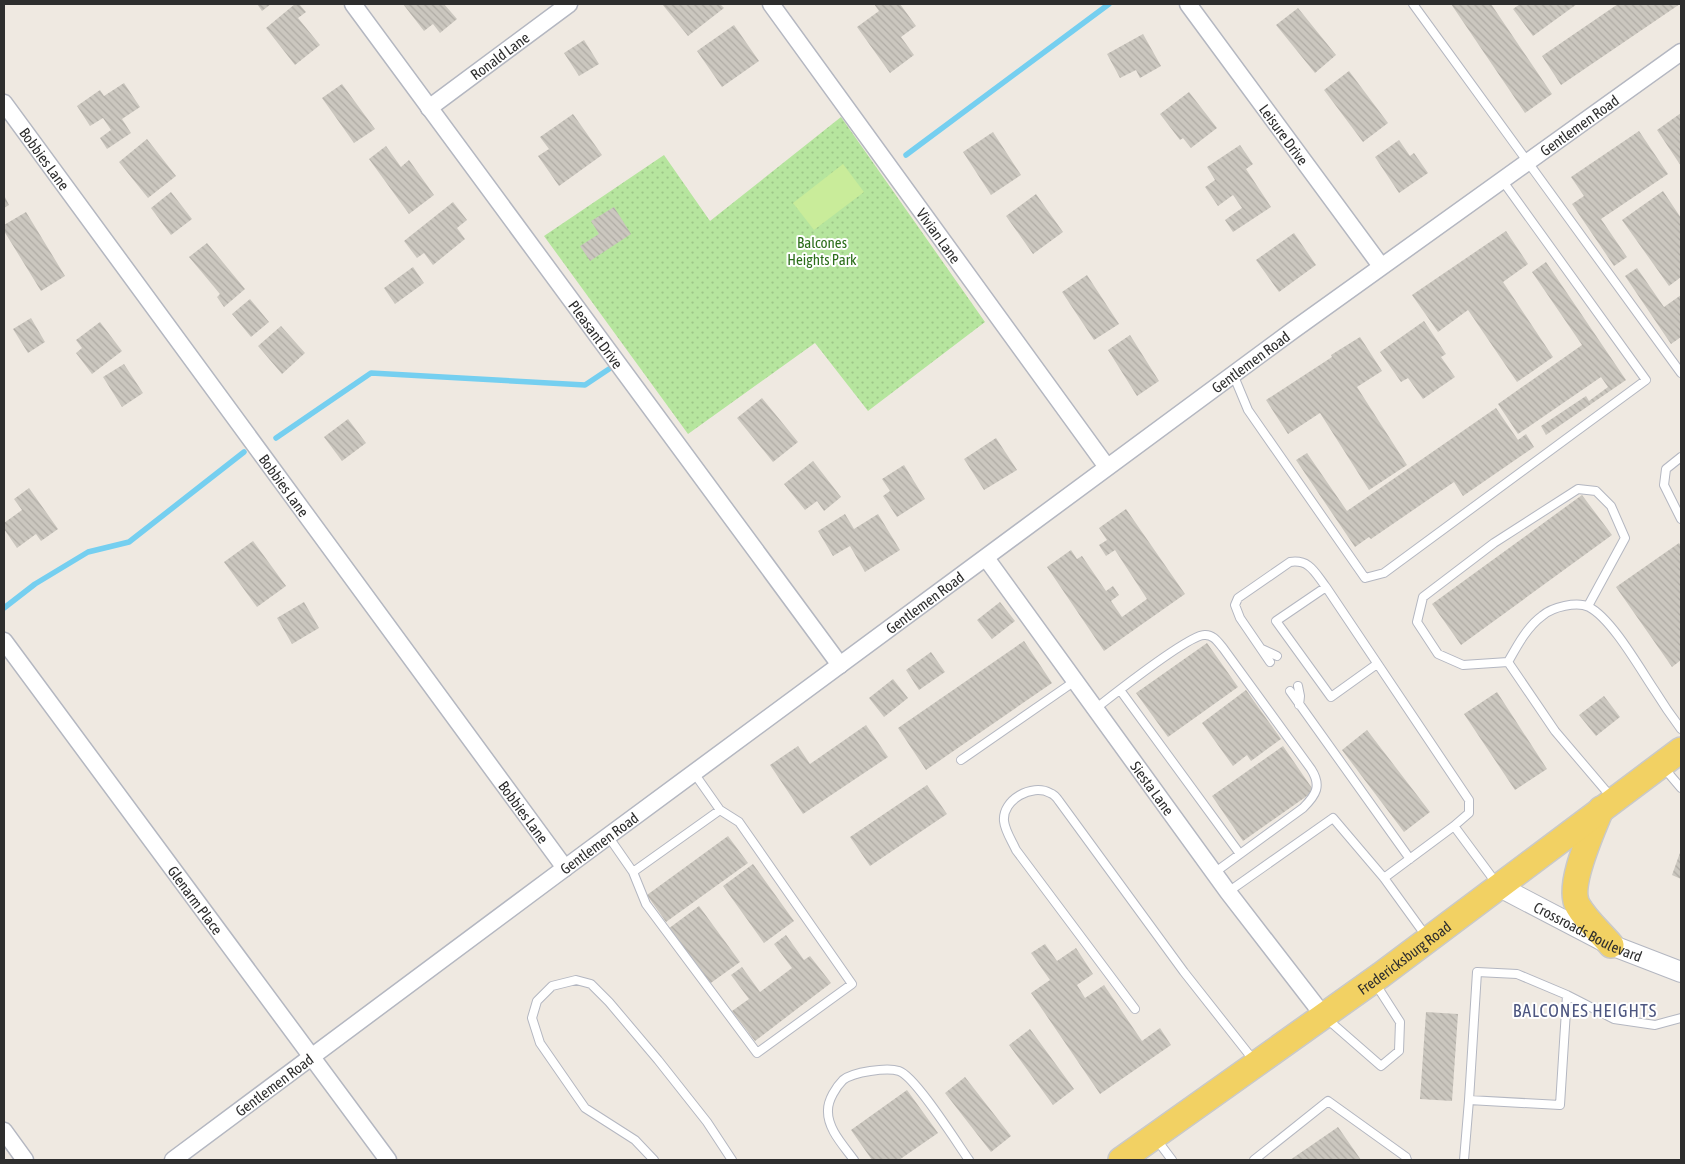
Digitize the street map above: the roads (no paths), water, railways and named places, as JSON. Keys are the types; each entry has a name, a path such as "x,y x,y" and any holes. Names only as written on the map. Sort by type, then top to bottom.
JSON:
{"main road":[{"name":"Fredericksburg Road","path":"1121,1160 1374,980 1681,750"},
{"path":"1608,804 1577,871 1574,896 1577,905 1611,945"}],"street":[{"name":"Pleasant Drive","path":"353,4 840,665"},
{"name":"Ronald Lane","path":"429,108 569,4"},
{"name":"Vivian Lane","path":"772,4 1107,467"},
{"name":"Leisure Drive","path":"1188,4 1381,266"},
{"name":"Gentlemen Road","path":"173,1160 1233,374 1681,52"},
{"name":"Bobbies Lane","path":"4,103 565,868"},
{"name":"Siesta Lane","path":"986,558 1228,892 1323,1015"},
{"name":"Glenarm Place","path":"4,641 388,1160"},
{"name":"Crossroads Boulevard","path":"1498,886 1611,945 1681,972"},
{"path":"4,1131 25,1160"}],"lane":[{"path":"1414,4 1681,373"},
{"path":"1233,374 1248,410 1364,578 1384,573 1646,380 1502,180"},
{"path":"1681,457 1666,468 1664,485 1681,519"},
{"path":"1508,662 1463,665 1438,654 1417,622 1423,597 1494,543 1578,489 1596,491 1610,506 1625,538 1588,606"},
{"path":"1270,662 1236,612 1235,606 1238,598 1290,562 1298,561 1308,564 1326,587 1468,800 1468,813 1454,826 1384,878"},
{"path":"1326,587 1276,621 1331,697 1378,664"},
{"path":"1508,662 1525,634 1542,616 1557,607 1588,606 1600,615 1625,644 1681,729"},
{"path":"1095,709 1158,662 1196,637 1208,635 1214,638 1223,648 1311,769 1318,783 1313,798 1303,808 1214,873"},
{"path":"1260,648 1277,656"},
{"path":"1508,662 1608,804"},
{"path":"961,760 1075,681"},
{"path":"1298,686 1300,705"},
{"path":"1120,690 1240,854"},
{"path":"1290,691 1410,859"},
{"path":"1661,764 1681,788"},
{"path":"608,836 633,872 646,904 757,1053 852,984 740,822 720,810 694,773"},
{"path":"1135,1009 1016,850 1004,822 1005,813 1013,800 1026,792 1042,790 1059,800 1184,972 1256,1064"},
{"path":"633,872 720,810"},
{"path":"1228,892 1333,818 1384,878 1429,939"},
{"path":"1454,826 1498,886"},
{"path":"1464,1160 1477,972 1517,974 1566,994 1614,1019 1655,1025 1681,1018"},
{"path":"654,1160 635,1140 585,1108 540,1043 532,1018 538,1001 552,986 576,980 591,984 610,1002 706,1122 732,1160"},
{"path":"1323,1015 1381,1066 1399,1051 1400,1022 1374,980"},
{"path":"1469,1100 1560,1105 1566,994"},
{"path":"854,1160 832,1128 828,1110 833,1093 844,1079 865,1072 882,1070 900,1071 915,1082 969,1160"},
{"path":"1254,1160 1328,1101 1406,1157 1407,1160"},
{"path":"1155,1136 1172,1160"}],"waterway":[{"path":"906,155 1109,4"},
{"path":"276,438 371,373 585,385 609,369"},
{"path":"4,608 35,584 88,552 129,542 244,452"}],"district":[{"name":"BALCONES HEIGHTS","path":"1585,1010"}],"park label":[{"name":"Balcones Heights Park","path":"822,250"}]}
